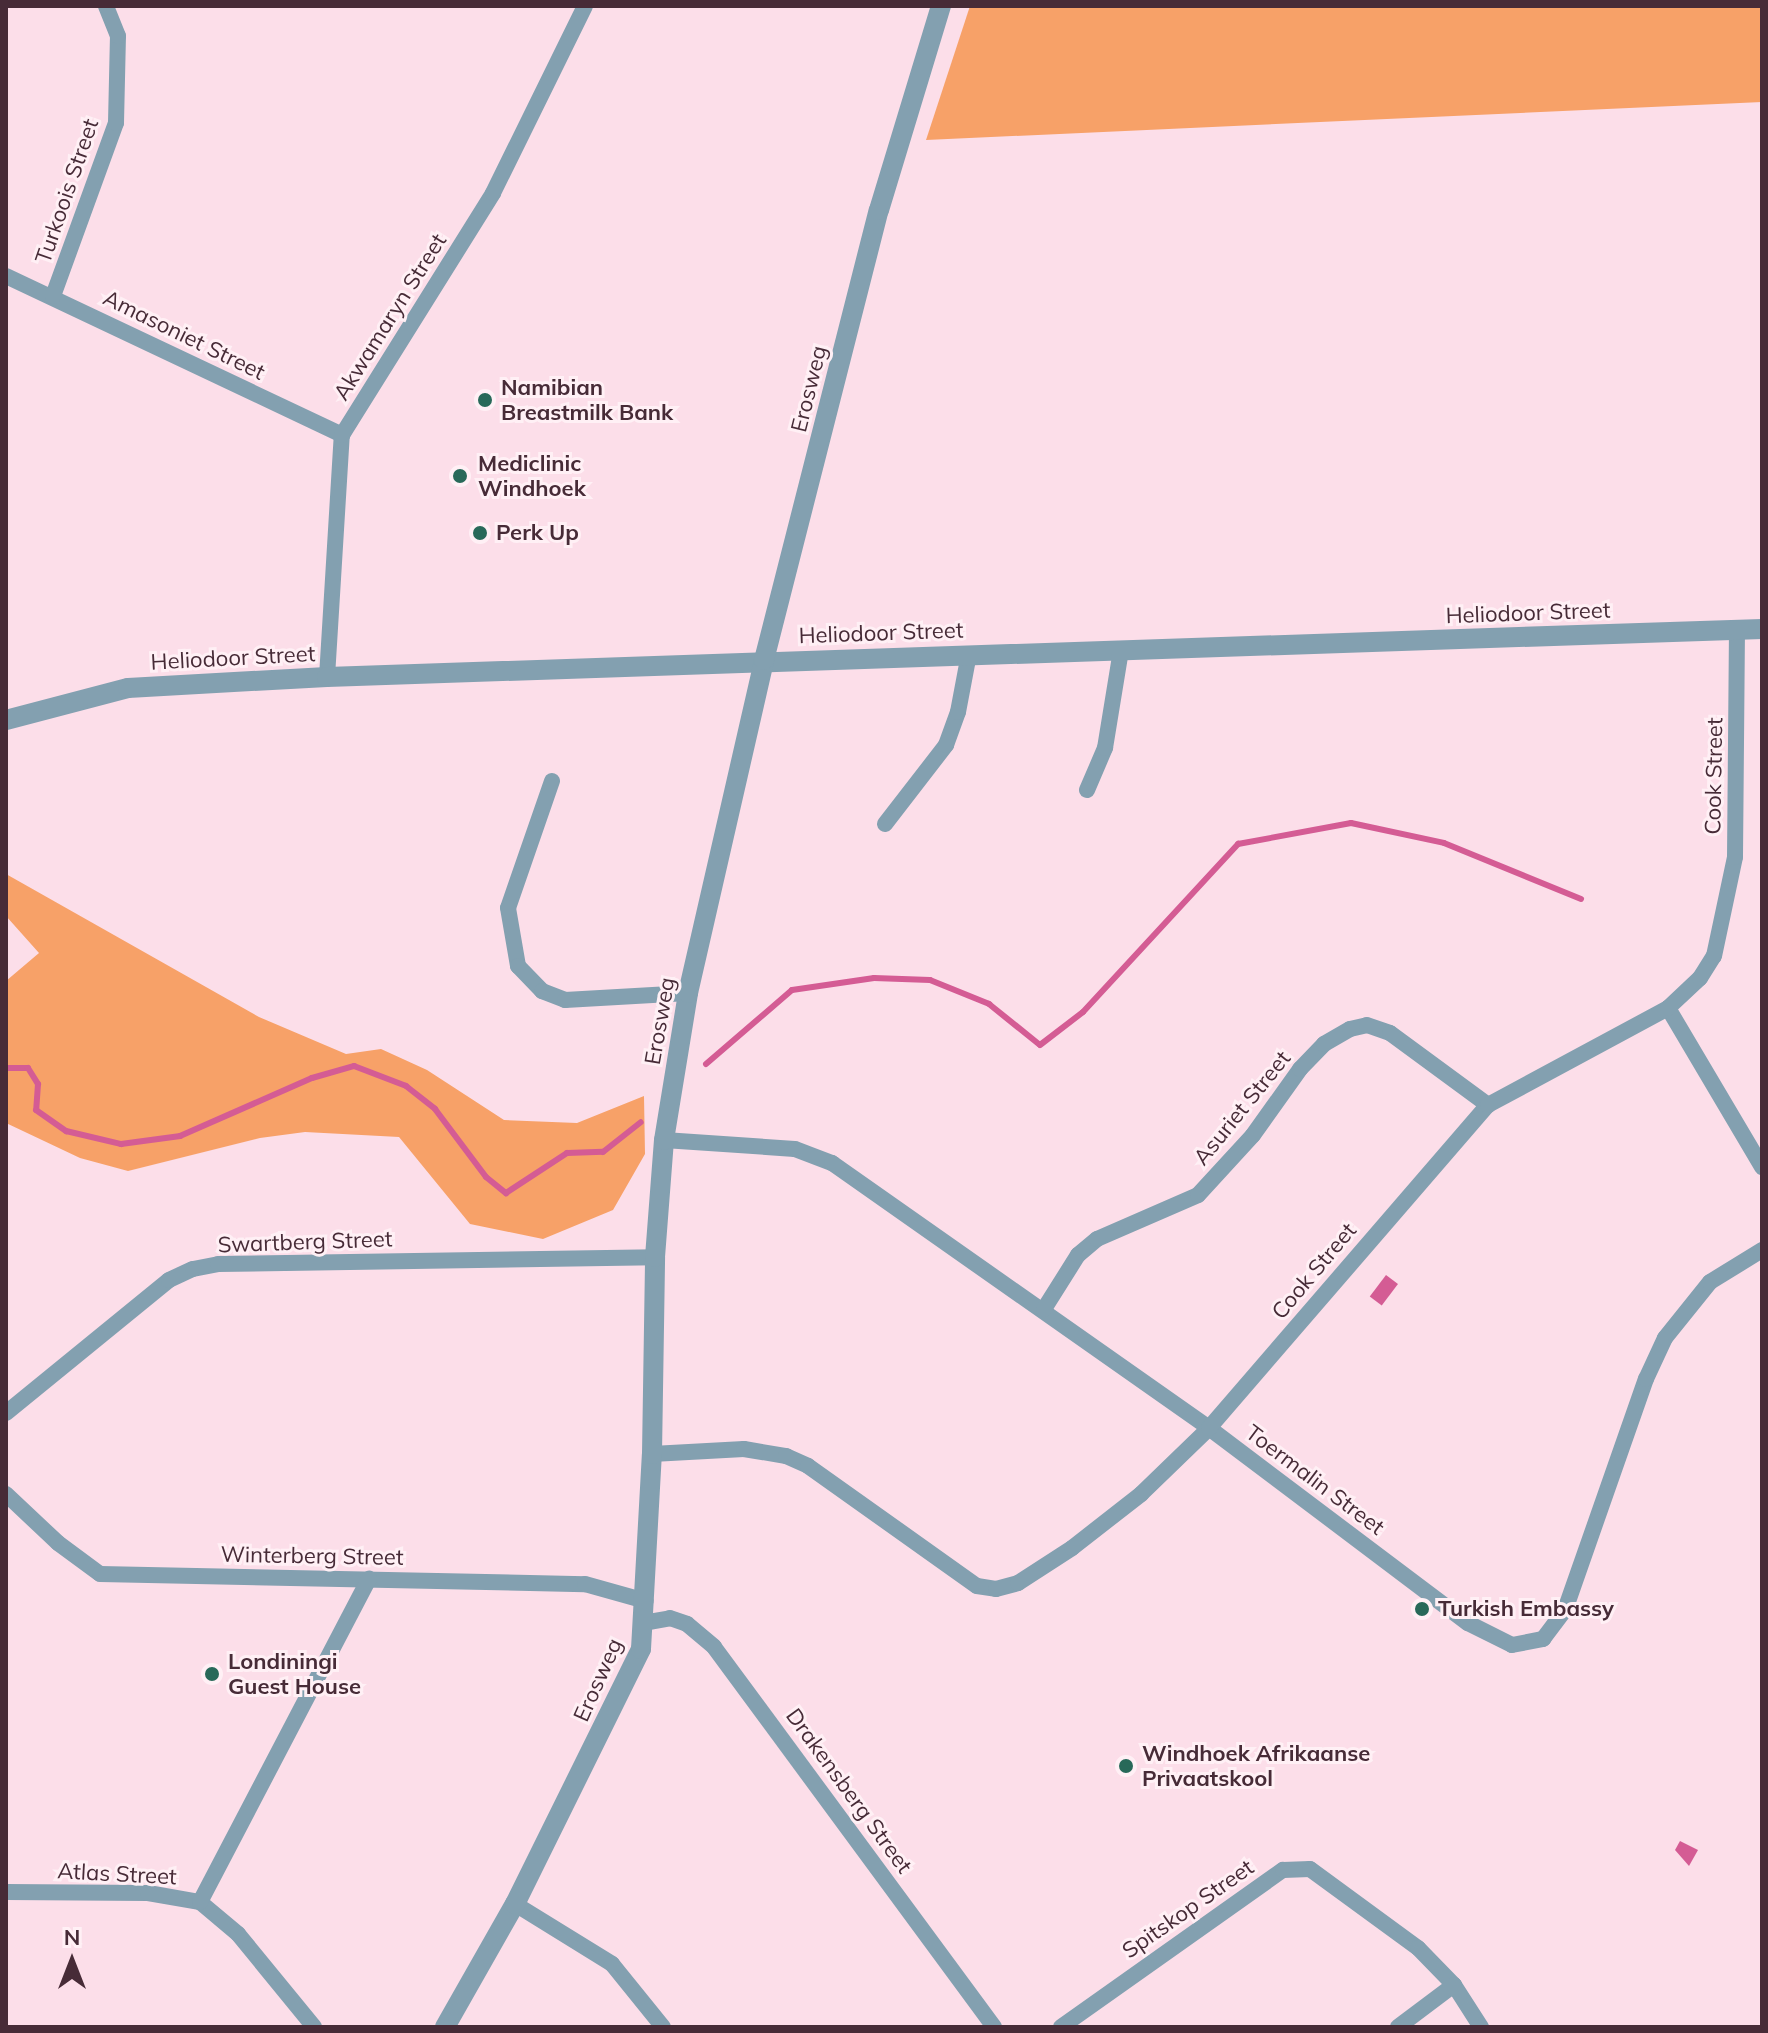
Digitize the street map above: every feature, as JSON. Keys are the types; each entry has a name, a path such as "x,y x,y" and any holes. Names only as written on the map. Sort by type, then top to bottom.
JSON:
{"street":[{"name":"Turkoois Street","path":"53,296 116,123 118,36 106,6"},
{"name":"Akwamaryn Street","path":"327,677 342,435 493,193 585,6"},
{"name":"Erosweg","path":"445,2027 515,1904 641,1649 652,1454 655,1257 664,1140 688,993 764,660 879,210 941,6"},
{"name":"Amasoniet Street","path":"6,276 342,435"},
{"name":"Heliodoor Street","path":"6,720 128,688 327,677 1762,629"},
{"name":"Cook Street","path":"652,1454 744,1449 786,1456 808,1466 969,1581 996,1589 1018,1583 1072,1548 1141,1494 1209,1428 1488,1105 1668,1008 1714,956 1724,922 1735,857 1737,630"},
{"path":"1087,790 1105,748 1121,650"},
{"path":"885,824 946,745 969,654"},
{"path":"552,781 508,908 518,966 542,991 565,1000 688,993"},
{"path":"1668,1008 1762,1167"},
{"name":"Asuriet Street","path":"1044,1309 1078,1255 1097,1239 1198,1195 1253,1135 1300,1069 1324,1044 1350,1029 1367,1025 1390,1033 1488,1105"},
{"name":"Toermalin Street","path":"664,1140 795,1149 832,1163 1044,1309 1209,1428 1468,1623 1512,1645 1529,1645 1543,1639 1565,1610 1641,1393 1665,1338 1710,1282 1762,1250"},
{"name":"Swartberg Street","path":"6,1413 169,1280 193,1269 218,1264 655,1257"},
{"name":"Winterberg Street","path":"6,1494 58,1543 100,1574 585,1584 646,1601"},
{"path":"200,1902 369,1579"},
{"name":"Drakensberg Street","path":"643,1623 670,1618 687,1624 714,1647 994,2027"},
{"name":"Spitskop Street","path":"1061,2027 1283,1870 1310,1869 1336,1883 1454,1985 1481,2027"},
{"name":"Atlas Street","path":"6,1892 148,1893 200,1902 238,1934 314,2027"},
{"path":"515,1904 612,1964 663,2027"},
{"path":"1398,2027 1454,1985"}],"shaded area":[{"path":"970,6 1762,6 1762,102 926,140"},
{"path":"6,874 259,1017 346,1054 381,1049 427,1070 504,1120 577,1123 644,1096 645,1154 613,1210 543,1239 470,1224 399,1137 305,1132 260,1138 128,1171 80,1158 6,1123 6,981 39,953 6,916"},
{"path":"1386,1275 1398,1284 1382,1306 1370,1297"},
{"path":"1680,1841 1698,1850 1689,1866 1675,1850"}],"waterway":[{"path":"706,1064 792,990 874,978 930,980 989,1004 1040,1045 1083,1012 1238,844 1351,823 1444,843 1581,899"},
{"path":"6,1068 28,1068 38,1084 36,1110 66,1131 121,1144 180,1136 312,1078 354,1066 406,1086 435,1109 486,1177 506,1193 567,1153 603,1152 641,1122"}],"place":[{"name":"Namibian Breastmilk Bank","path":"485,400"},
{"name":"Mediclinic Windhoek","path":"460,476"},
{"name":"Perk Up","path":"480,533"},
{"name":"Turkish Embassy","path":"1422,1609"},
{"name":"Londiningi Guest House","path":"212,1674"},
{"name":"Windhoek Afrikaanse Privaatskool","path":"1126,1766"}]}
